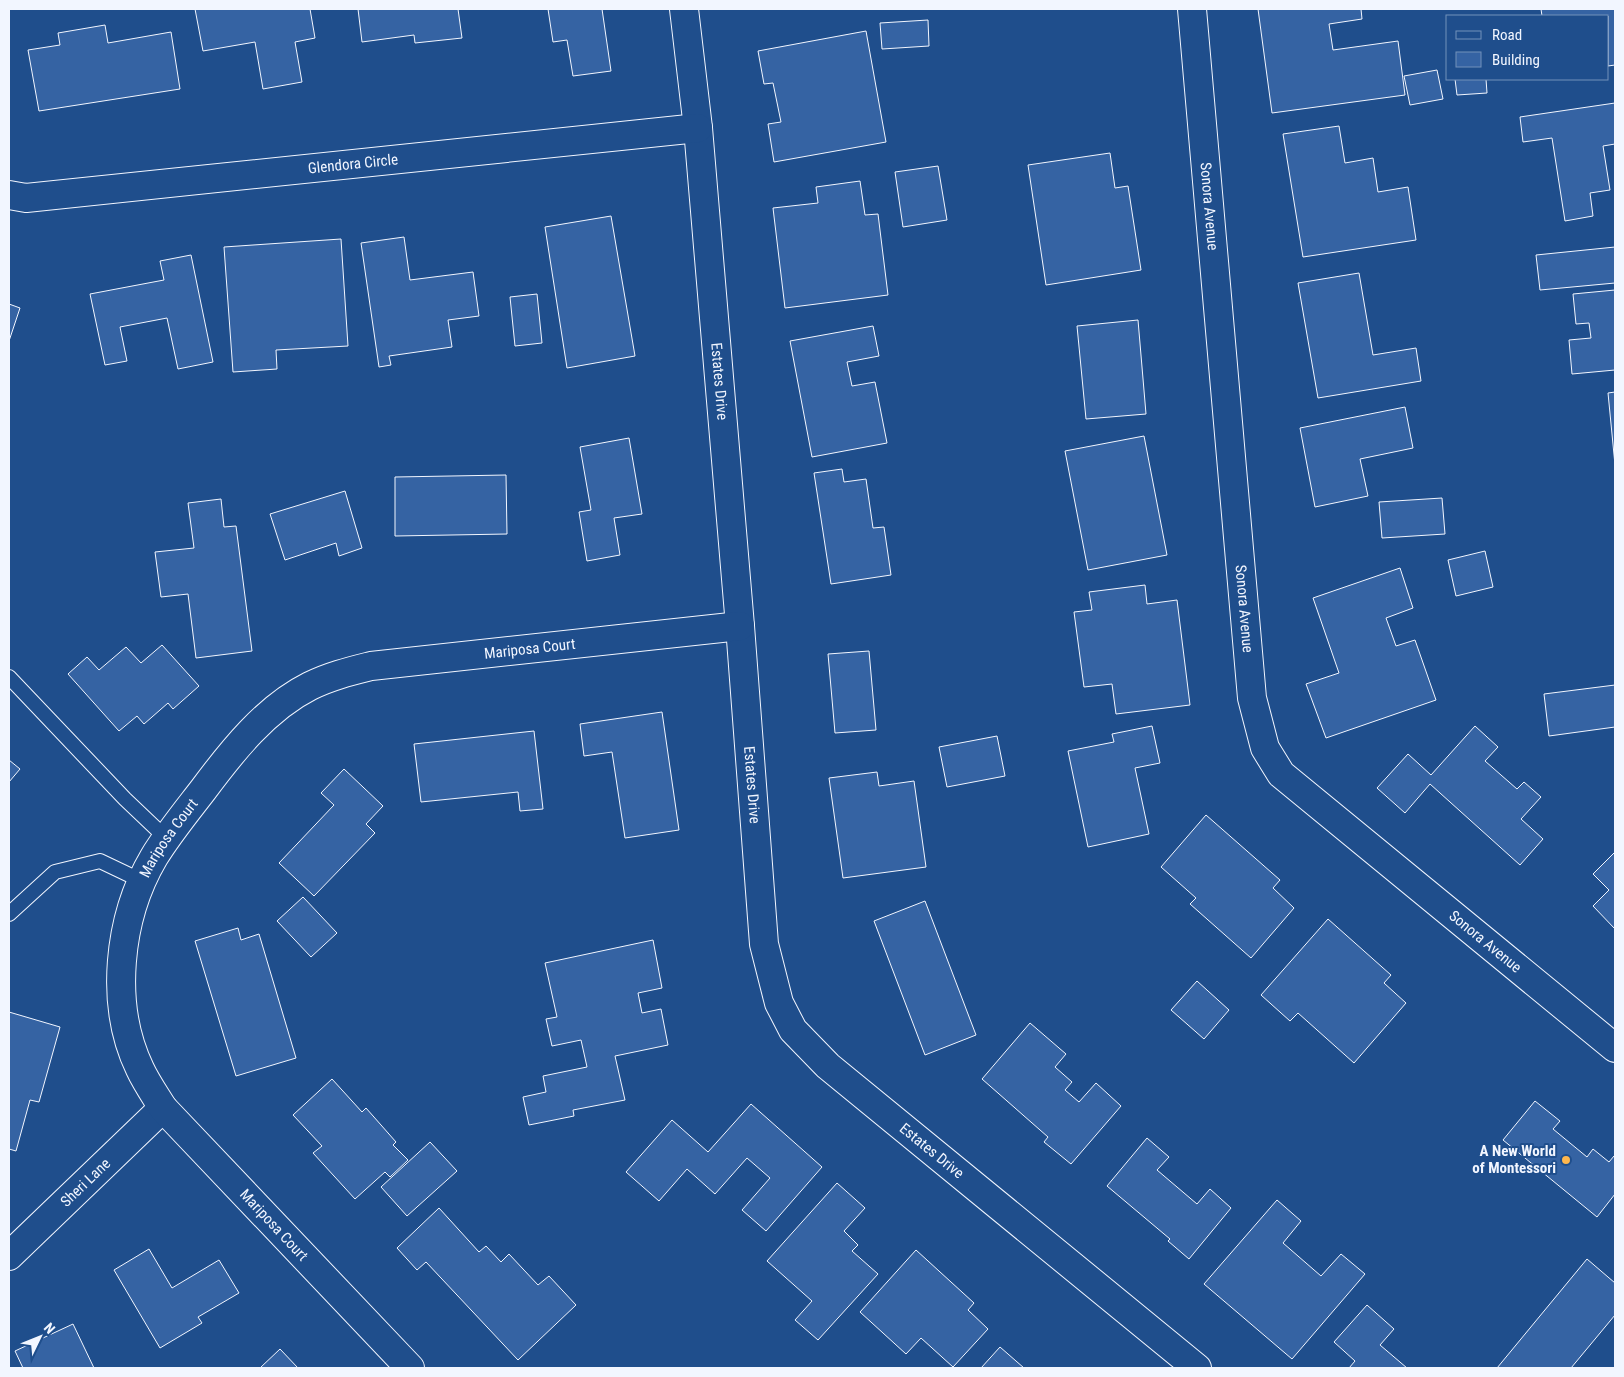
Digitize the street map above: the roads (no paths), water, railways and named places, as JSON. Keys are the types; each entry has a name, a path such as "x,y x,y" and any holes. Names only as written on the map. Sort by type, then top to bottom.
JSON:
{"street":[{"name":"Estates Drive","path":"684,9 698,128 740,626 764,944 779,1003 794,1030 843,1079 1197,1368"},
{"name":"Sonora Avenue","path":"1192,9 1252,698 1264,748 1281,774 1615,1048"},
{"name":"Glendora Circle","path":"9,195 26,198 698,128"},
{"name":"Mariposa Court","path":"410,1368 163,1108 140,1068 129,1039 124,1013 123,951 128,918 142,881 166,838 245,738 286,700 336,675 372,666 415,660 718,630 740,626"},
{"name":"Sheri Lane","path":"9,1256 163,1108"}],"lane":[{"path":"9,676 125,799 166,838"},
{"path":"9,914 55,872 100,861 142,881"}],"place":[{"name":"A New World of Montessori","path":"1566,1160"}]}
